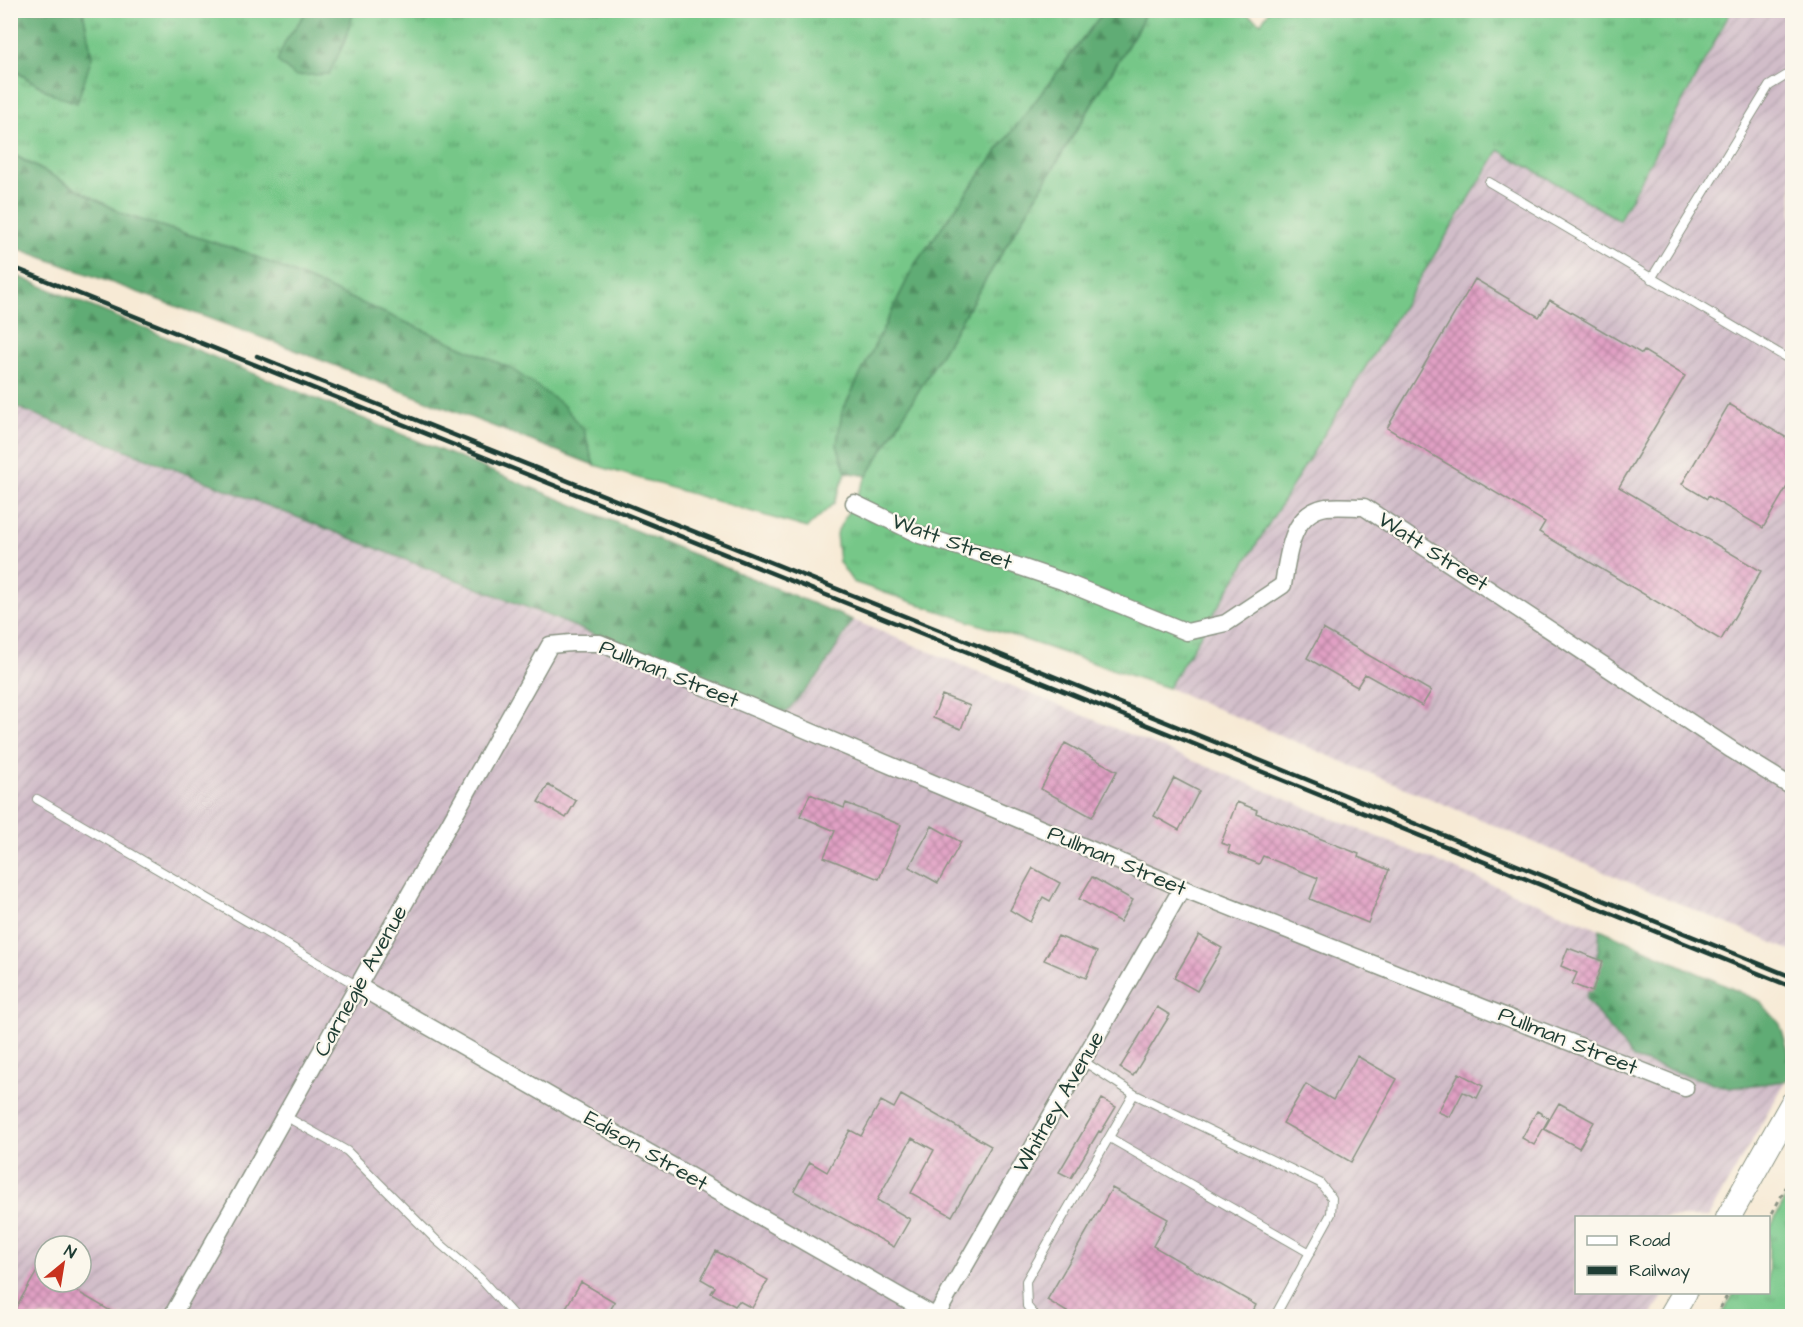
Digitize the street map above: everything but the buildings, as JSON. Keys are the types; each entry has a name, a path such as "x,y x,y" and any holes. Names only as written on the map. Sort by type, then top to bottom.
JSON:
{"main road":[{"path":"1729,1216 1792,1104"},
{"path":"1671,1317 1683,1294"}],"street":[{"name":"Watt Street","path":"854,503 920,536 1062,581 1186,632 1226,623 1282,585 1291,540 1303,519 1324,507 1364,507 1732,750 1792,787"},
{"name":"Pullman Street","path":"550,645 600,643 1182,888 1685,1088"},
{"name":"Carnegie Avenue","path":"172,1317 550,645"},
{"name":"Whitney Avenue","path":"935,1317 1182,888"},
{"name":"Edison Street","path":"358,986 935,1317"}],"lane":[{"path":"1652,279 1769,86 1792,72"},
{"path":"1489,182 1792,361"},
{"path":"37,799 358,986"},
{"path":"1083,1061 1134,1094 1320,1183 1332,1198 1331,1214 1275,1317"},
{"path":"1035,1317 1027,1306 1026,1281 1134,1094"},
{"path":"285,1116 347,1151 436,1240 480,1278 514,1317"},
{"path":"1110,1138 1310,1253"}],"path":[{"path":"1770,1217 1792,1176"},
{"path":"1716,1317 1729,1294"}],"shaded area":[{"path":"1731,11 1792,11 1792,951 1168,688 1499,149 1619,220"},
{"path":"10,405 554,618 785,713 820,674 853,620 1600,929 1598,951 1729,1088 1786,1081 1709,1216 1575,1216 1575,1294 1664,1294 1651,1316 11,1316"}],"green space":[{"path":"1269,10 1731,11 1619,220 1499,150 1168,688 853,582 839,562 836,534 867,476 1141,24 1145,11 1242,11 1261,23"},
{"path":"10,11 83,11 92,57 77,103 52,94 11,68"},
{"path":"83,11 307,11 285,42 344,43 354,11 1104,11 915,264 842,412 837,445 846,472 834,503 807,528 594,465 584,430 510,368 245,252 125,215 11,153 10,68 52,94 92,57"},
{"path":"307,11 354,11 344,43 329,74 295,76 277,61 285,42"},
{"path":"1104,11 1145,11 1141,23 867,476 846,472 837,445 842,412 915,264"},
{"path":"10,153 125,215 245,252 510,368 562,404 584,430 594,465 282,345 11,246"},
{"path":"10,273 853,620 820,674 785,713 554,618 11,405"},
{"path":"1600,929 1760,1001 1780,1024 1792,1062 1792,1070 1786,1081 1729,1088 1634,1059 1586,999 1598,952"},
{"path":"1792,1186 1792,1307 1784,1316 1721,1316 1733,1294 1770,1294 1770,1228"}],"railway":[{"path":"10,266 1792,987"},
{"path":"257,356 969,642 1792,977"}]}
